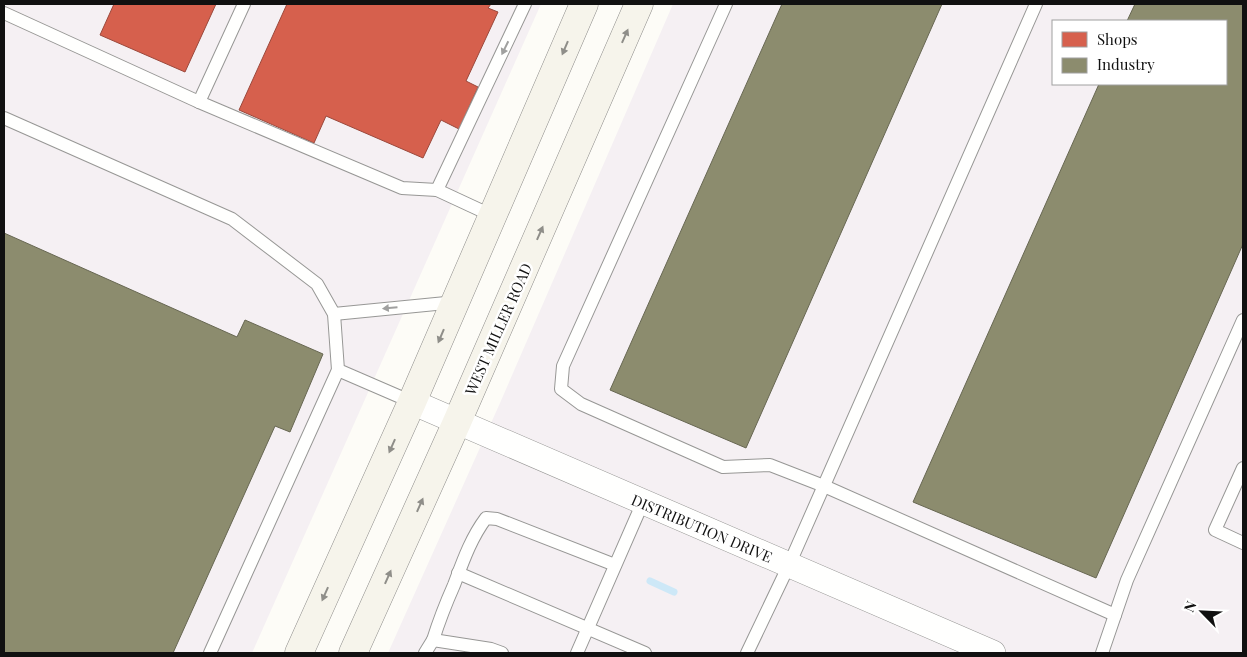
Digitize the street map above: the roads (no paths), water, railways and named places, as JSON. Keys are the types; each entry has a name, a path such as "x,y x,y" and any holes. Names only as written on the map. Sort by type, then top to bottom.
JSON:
{"main road":[{"path":"299,653 456,302 584,4"},
{"name":"WEST MILLER ROAD","path":"353,653 457,422 639,4"}],"street":[{"name":"DISTRIBUTION DRIVE","path":"412,402 993,653"}],"lane":[{"path":"199,102 244,4"},
{"path":"437,190 525,4"},
{"path":"726,4 562,366 561,389 580,404 723,467 770,465 824,486 1115,615"},
{"path":"747,653 790,565 1036,4"},
{"path":"4,13 199,102 402,188 437,190 493,216"},
{"path":"4,118 232,219 317,284 334,314 338,370 210,653"},
{"path":"334,314 456,302"},
{"path":"1102,653 1127,580 1243,320"},
{"path":"338,370 412,402"},
{"path":"1243,468 1215,530 1243,543"},
{"path":"577,653 643,502"},
{"path":"425,653 433,640 458,573 473,540 486,518 497,519 615,565"},
{"path":"458,573 645,653"},
{"path":"433,640 491,649 502,653"}],"waterway":[{"path":"650,581 674,592"}]}
